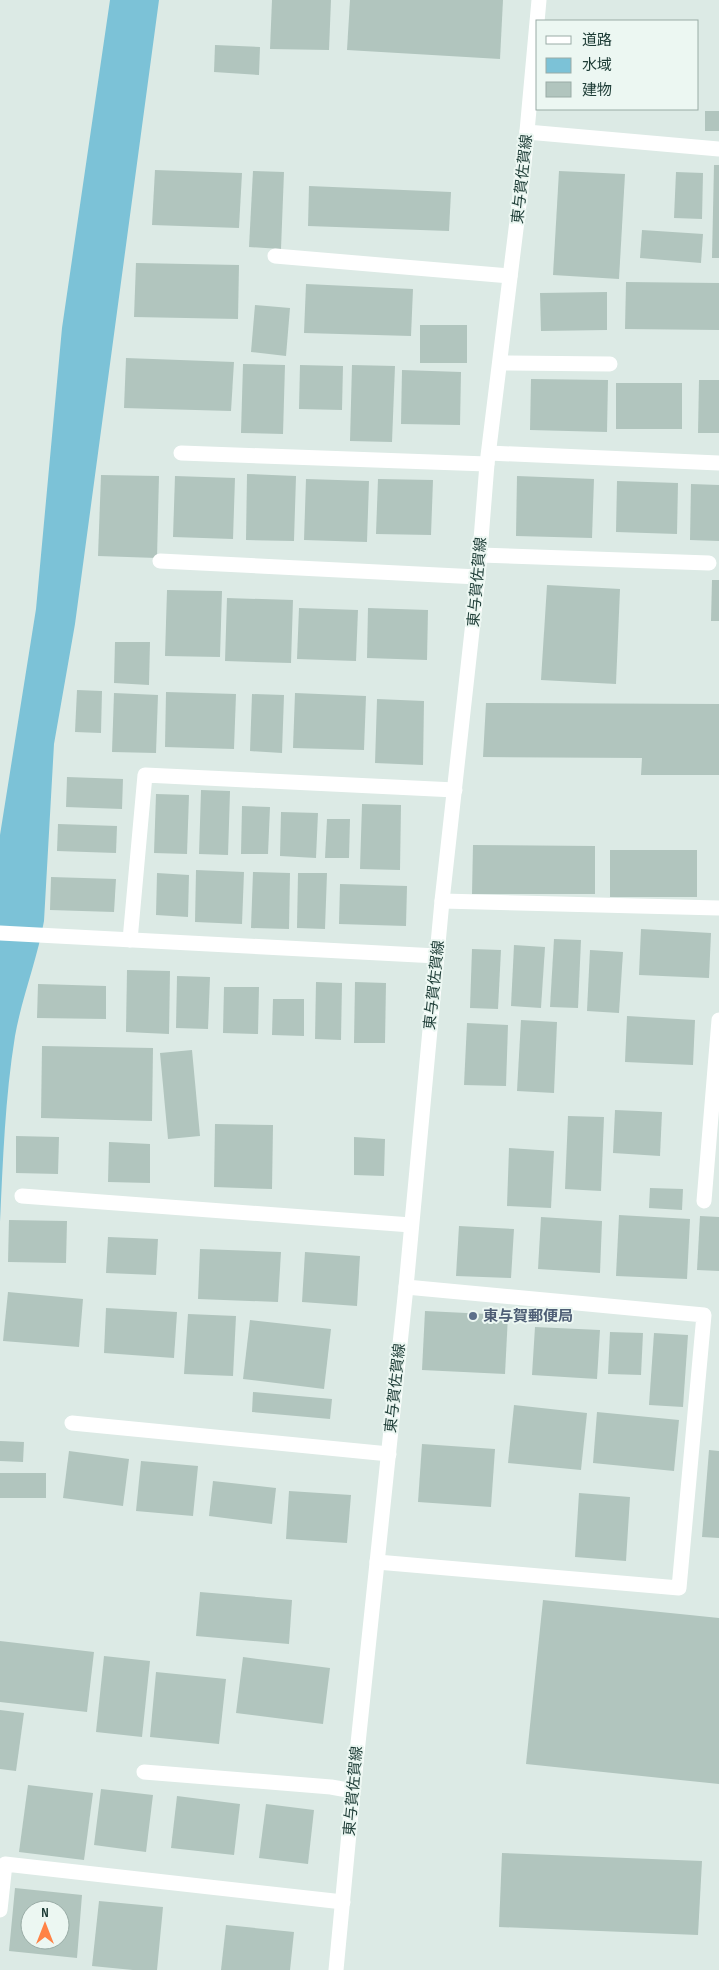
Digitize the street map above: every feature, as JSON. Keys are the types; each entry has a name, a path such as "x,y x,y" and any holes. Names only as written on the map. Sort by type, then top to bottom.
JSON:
{"street":[{"name":"東与賀佐賀線","path":"537,20 539,0"},
{"name":"東与賀佐賀線","path":"336,1970 406,1287 442,901 478,577 488,458 527,132 536,33"},
{"path":"527,132 719,149"},
{"path":"275,256 510,276"},
{"path":"500,363 610,364"},
{"path":"181,453 719,463"},
{"path":"480,555 709,563"},
{"path":"160,562 478,577"},
{"path":"130,940 145,775 455,790"},
{"path":"442,901 719,908"},
{"path":"0,933 437,956"},
{"path":"704,1202 719,1020"},
{"path":"22,1196 411,1225"},
{"path":"377,1562 679,1588 704,1315 406,1287"},
{"path":"72,1423 388,1454"},
{"path":"144,1772 331,1787 353,1791"},
{"path":"0,1910 6,1864 343,1902"}],"water":[{"path":"110,0 159,0 75,624 54,744 44,921 18,1021 9,1082 0,1222 0,835 36,609 62,328"}],"building":[{"path":"272,0 331,0 329,50 270,49"},
{"path":"350,0 503,0 500,59 347,50"},
{"path":"215,45 260,47 259,75 214,72"},
{"path":"705,111 719,111 719,131 705,131"},
{"path":"714,165 719,165 719,258 712,258"},
{"path":"155,170 242,173 239,228 152,225"},
{"path":"253,171 284,172 281,249 249,247"},
{"path":"559,171 625,174 619,279 553,275"},
{"path":"676,172 703,173 702,219 674,218"},
{"path":"309,186 451,192 449,231 308,226"},
{"path":"642,230 703,234 701,263 640,258"},
{"path":"136,263 239,265 238,319 134,317"},
{"path":"626,282 719,283 719,330 625,329"},
{"path":"306,284 413,289 411,336 304,333"},
{"path":"607,292 607,330 541,331 540,293"},
{"path":"255,305 290,308 286,356 251,352"},
{"path":"420,325 467,325 467,363 420,363"},
{"path":"126,358 234,362 231,411 124,408"},
{"path":"243,364 285,365 283,434 241,433"},
{"path":"300,365 343,366 342,410 299,409"},
{"path":"352,365 395,366 392,442 350,441"},
{"path":"402,370 461,372 460,425 401,424"},
{"path":"531,379 608,380 607,432 530,430"},
{"path":"699,380 719,380 719,433 698,433"},
{"path":"616,383 682,383 682,429 616,429"},
{"path":"247,474 296,476 294,541 246,540"},
{"path":"101,475 159,476 157,558 98,556"},
{"path":"175,476 235,478 233,539 173,537"},
{"path":"517,476 594,479 592,538 516,536"},
{"path":"306,479 369,481 367,542 304,540"},
{"path":"378,479 433,480 431,535 376,534"},
{"path":"617,481 678,483 677,534 616,532"},
{"path":"691,484 719,485 719,541 690,540"},
{"path":"712,580 719,580 719,621 711,621"},
{"path":"547,585 620,589 616,684 541,680"},
{"path":"167,590 222,591 220,657 165,656"},
{"path":"227,598 293,600 291,663 225,661"},
{"path":"299,608 358,610 356,661 297,659"},
{"path":"368,608 428,610 427,660 367,658"},
{"path":"115,642 150,642 149,685 114,683"},
{"path":"77,690 102,691 101,733 75,732"},
{"path":"166,692 236,694 234,749 165,747"},
{"path":"114,693 158,695 156,753 112,752"},
{"path":"295,693 366,696 364,750 293,748"},
{"path":"252,694 284,695 282,753 250,751"},
{"path":"377,699 424,701 423,765 375,763"},
{"path":"486,703 719,704 719,775 641,775 642,758 483,757"},
{"path":"67,777 123,779 122,809 66,807"},
{"path":"201,790 230,791 228,855 199,854"},
{"path":"156,794 189,795 187,854 154,853"},
{"path":"362,804 401,805 400,870 360,869"},
{"path":"242,806 270,807 268,854 241,854"},
{"path":"281,812 318,813 316,858 280,856"},
{"path":"327,819 350,819 349,858 325,858"},
{"path":"58,824 117,826 116,853 57,851"},
{"path":"473,845 595,846 595,894 472,894"},
{"path":"610,850 697,850 697,897 610,897"},
{"path":"196,870 244,872 242,924 195,922"},
{"path":"253,872 290,873 289,929 251,928"},
{"path":"157,873 189,875 188,917 156,915"},
{"path":"298,873 327,873 325,929 297,928"},
{"path":"51,877 116,879 114,912 50,910"},
{"path":"340,884 407,886 406,926 339,924"},
{"path":"641,929 711,933 709,978 639,975"},
{"path":"554,939 581,940 578,1008 550,1007"},
{"path":"514,945 545,947 541,1008 511,1006"},
{"path":"472,949 501,950 498,1009 470,1008"},
{"path":"590,950 623,952 619,1013 587,1011"},
{"path":"127,970 170,971 169,1034 126,1032"},
{"path":"177,976 210,977 208,1029 176,1028"},
{"path":"316,982 342,983 341,1040 315,1039"},
{"path":"355,982 386,983 385,1043 354,1043"},
{"path":"38,984 106,986 106,1019 37,1018"},
{"path":"224,987 259,987 258,1034 223,1033"},
{"path":"273,999 304,999 304,1036 272,1035"},
{"path":"627,1016 695,1020 693,1065 625,1062"},
{"path":"521,1020 557,1022 554,1093 517,1091"},
{"path":"467,1023 508,1025 506,1086 464,1085"},
{"path":"42,1046 153,1048 152,1121 41,1118"},
{"path":"192,1050 200,1136 168,1139 160,1053"},
{"path":"615,1110 662,1112 660,1156 613,1153"},
{"path":"568,1116 604,1117 601,1191 565,1189"},
{"path":"215,1124 273,1125 272,1189 214,1187"},
{"path":"16,1136 59,1137 58,1174 16,1173"},
{"path":"354,1137 385,1139 384,1176 354,1175"},
{"path":"109,1142 150,1144 150,1183 108,1182"},
{"path":"509,1148 554,1151 551,1208 507,1206"},
{"path":"650,1188 683,1189 682,1210 649,1208"},
{"path":"619,1215 690,1219 687,1279 616,1276"},
{"path":"700,1216 719,1217 719,1271 697,1270"},
{"path":"541,1217 602,1221 600,1273 538,1269"},
{"path":"9,1220 67,1221 66,1263 8,1262"},
{"path":"459,1226 514,1229 511,1278 456,1276"},
{"path":"108,1237 158,1239 156,1275 106,1273"},
{"path":"200,1249 281,1252 278,1302 198,1299"},
{"path":"305,1252 360,1256 357,1306 302,1302"},
{"path":"8,1292 83,1299 79,1347 3,1341"},
{"path":"106,1308 177,1312 174,1358 104,1353"},
{"path":"425,1311 508,1315 505,1374 422,1370"},
{"path":"188,1314 236,1316 233,1376 184,1374"},
{"path":"250,1320 331,1329 324,1389 243,1379"},
{"path":"535,1327 600,1330 597,1379 532,1375"},
{"path":"610,1332 643,1333 641,1375 608,1374"},
{"path":"654,1333 688,1335 683,1407 649,1405"},
{"path":"253,1392 332,1399 330,1419 252,1412"},
{"path":"514,1405 587,1413 581,1470 508,1463"},
{"path":"597,1412 679,1420 674,1471 593,1463"},
{"path":"0,1441 24,1442 23,1462 0,1461"},
{"path":"422,1444 495,1449 491,1507 418,1502"},
{"path":"709,1450 719,1451 719,1538 702,1537"},
{"path":"69,1451 129,1459 123,1506 63,1498"},
{"path":"141,1461 198,1466 193,1516 136,1511"},
{"path":"0,1473 46,1473 46,1498 0,1498"},
{"path":"213,1481 276,1488 272,1524 209,1516"},
{"path":"289,1491 351,1495 347,1543 286,1539"},
{"path":"579,1493 630,1497 626,1561 575,1557"},
{"path":"200,1592 292,1600 289,1644 196,1636"},
{"path":"543,1600 719,1618 719,1784 526,1764"},
{"path":"0,1641 94,1652 87,1712 0,1702"},
{"path":"104,1656 150,1661 142,1737 96,1732"},
{"path":"243,1657 330,1668 323,1724 236,1713"},
{"path":"156,1672 226,1679 219,1744 150,1737"},
{"path":"0,1710 24,1713 16,1771 0,1769"},
{"path":"28,1785 93,1793 84,1860 19,1852"},
{"path":"101,1789 153,1795 146,1852 94,1845"},
{"path":"177,1796 240,1804 234,1855 171,1848"},
{"path":"266,1804 314,1810 308,1864 259,1858"},
{"path":"502,1853 702,1861 698,1935 499,1927"},
{"path":"15,1888 82,1895 77,1958 9,1951"},
{"path":"99,1901 163,1907 157,1970 92,1966"},
{"path":"226,1925 294,1932 290,1970 221,1970"}],"place":[{"name":"東与賀郵便局","path":"473,1316"}]}
